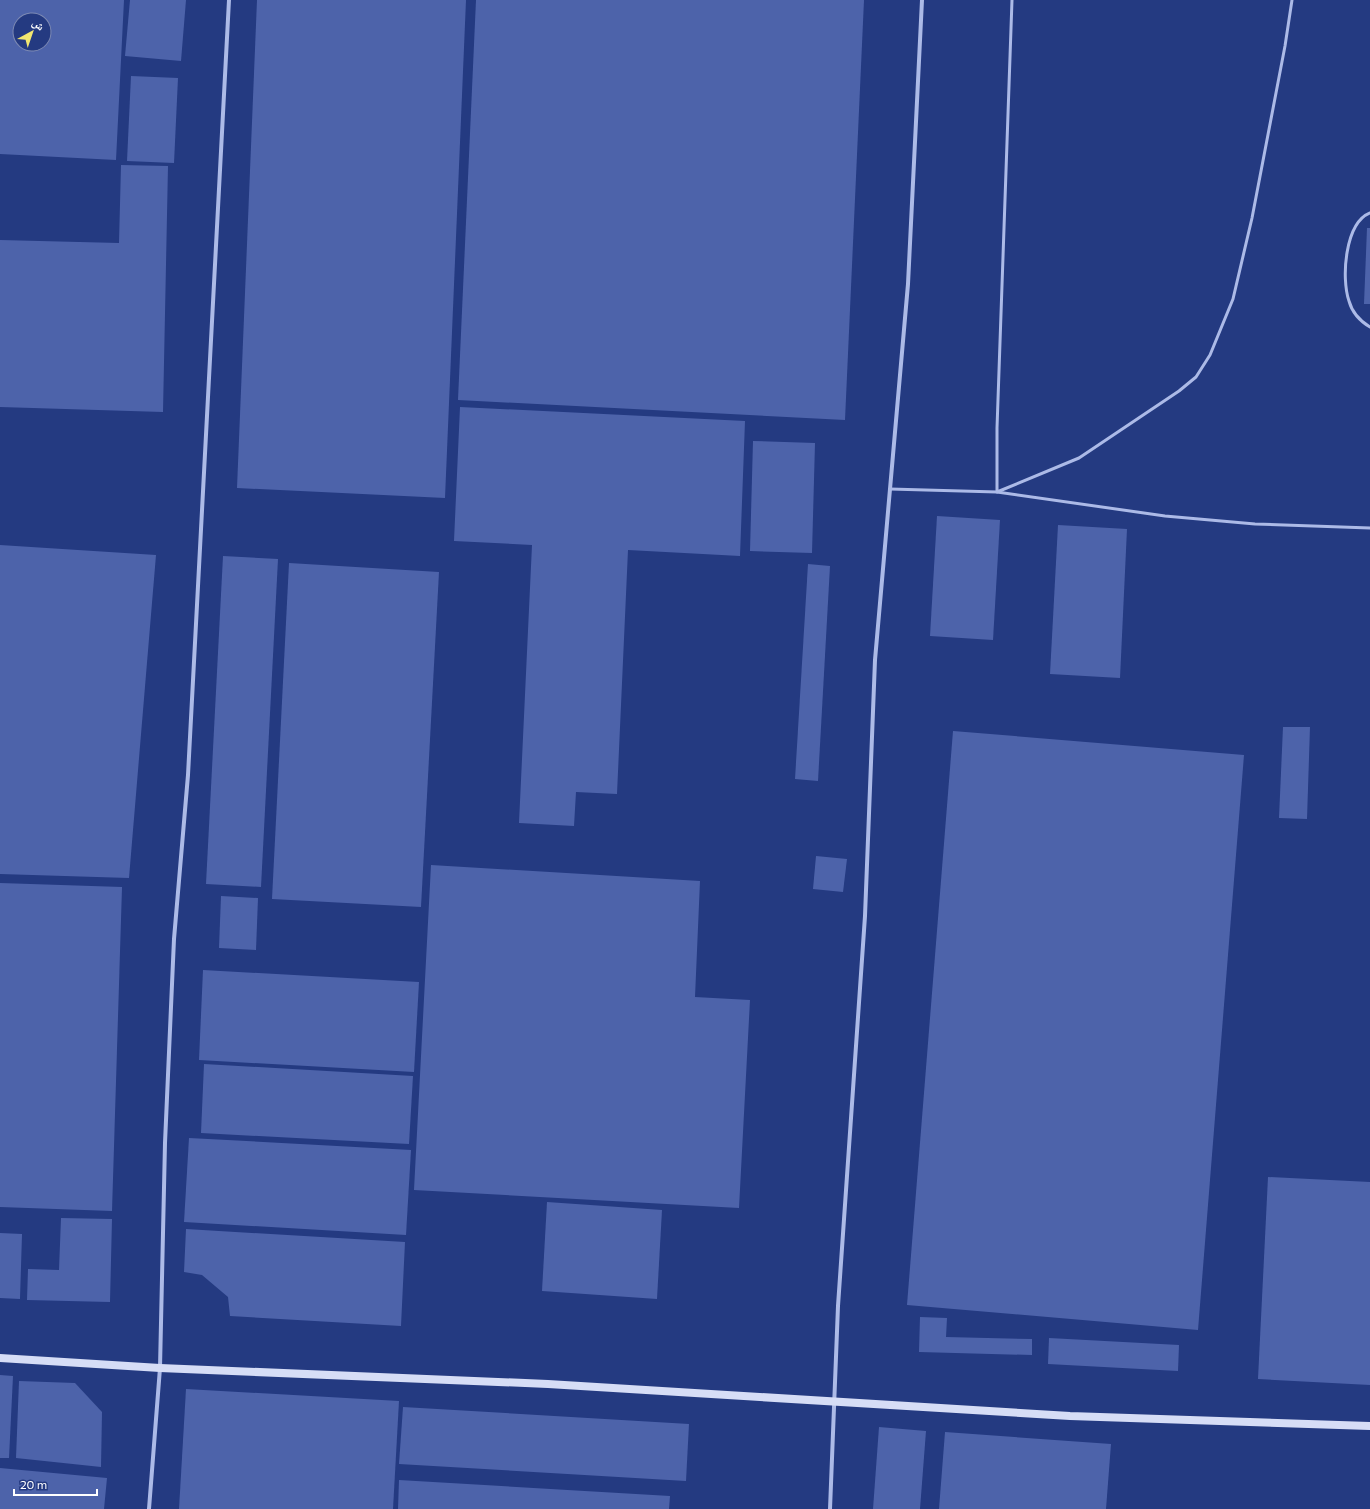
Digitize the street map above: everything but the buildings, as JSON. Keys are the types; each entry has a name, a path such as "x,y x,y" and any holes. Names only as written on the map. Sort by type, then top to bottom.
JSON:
{"street":[{"path":"149,1509 160,1368 165,1143 174,939 188,775 229,0"},
{"path":"830,1509 838,1306 864,924 875,660 908,284 922,0"},
{"path":"0,1358 160,1368 548,1384 1070,1416 1370,1426"}],"lane":[{"path":"997,492 997,428 1012,0"},
{"path":"997,492 1079,458 1179,391 1196,377 1210,355 1233,299 1252,218 1284,54 1292,0"},
{"path":"1370,213 1357,223 1351,236 1346,262 1346,282 1348,300 1353,311 1363,323 1370,327"},
{"path":"890,489 997,492 1165,516 1256,524 1370,528"}]}
